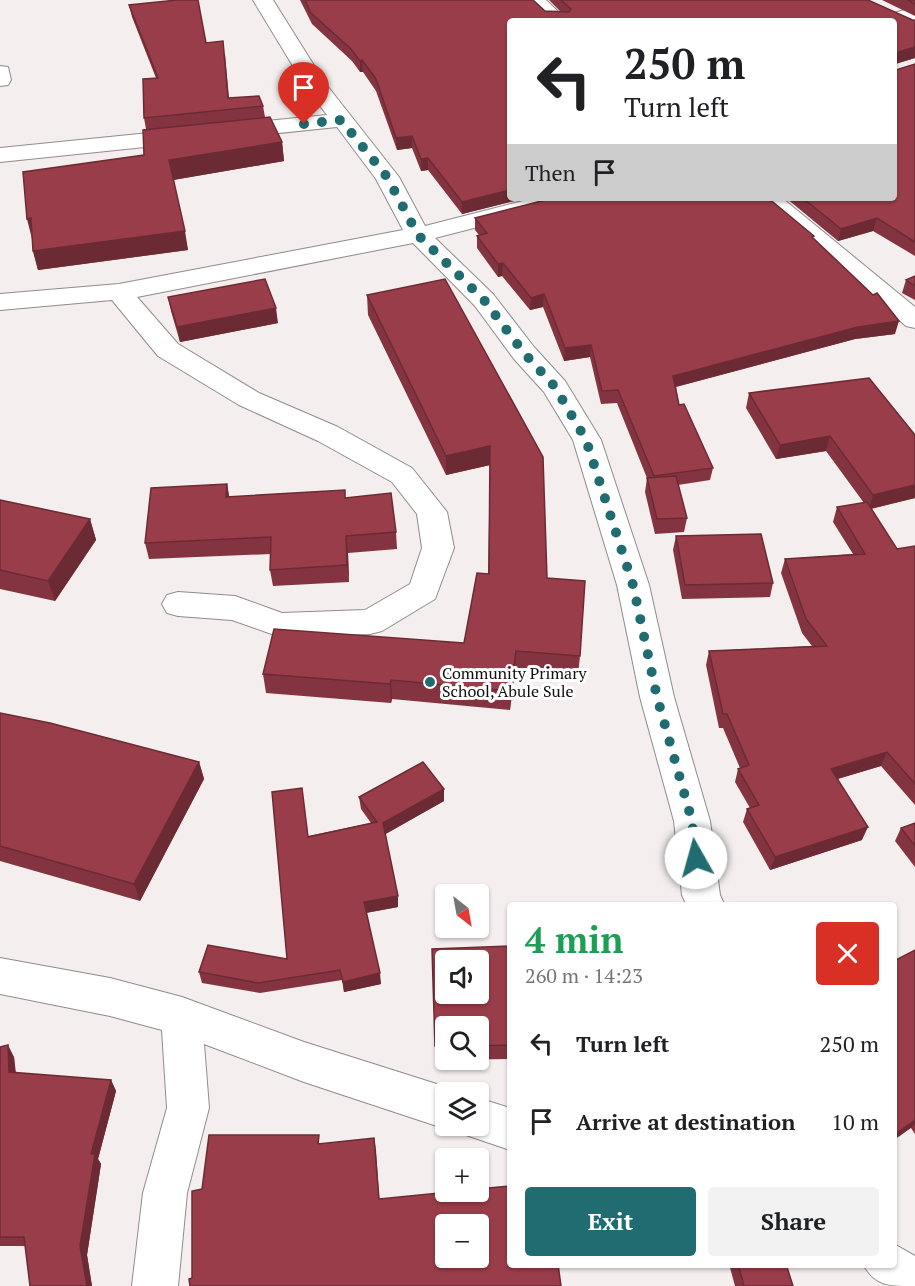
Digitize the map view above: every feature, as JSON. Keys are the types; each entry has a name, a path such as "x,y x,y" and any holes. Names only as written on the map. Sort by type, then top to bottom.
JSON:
{"street":[{"path":"263,0 316,86 387,177 418,235 484,300 524,353 555,387 586,440 633,585 657,697 692,821 701,895 704,902"},
{"path":"534,0 555,18"},
{"path":"895,18 886,14 915,13"},
{"path":"897,19 915,27"},
{"path":"0,72 0,80"},
{"path":"0,155 341,120"},
{"path":"0,302 119,291 418,235 551,201"},
{"path":"771,201 915,320"},
{"path":"119,291 168,350 249,399 328,434 402,475 432,512 438,548 424,591 370,622 280,625 236,608 178,604"},
{"path":"0,975 110,997 182,1016 304,1062 435,1104"},
{"path":"155,1286 165,1193 188,1108 182,1016"},
{"path":"489,1122 507,1128"},
{"path":"892,1268 915,1283"}],"building":[{"path":"198,0 206,43 223,41 228,98 259,96 263,106 144,118 143,79 158,78 129,5"},
{"path":"305,0 533,0 545,11 569,12 571,9 561,0 868,0 915,21 915,47 897,52 897,18 507,18 507,191 462,202 428,158 421,159 412,136 396,138 376,79 362,60 360,61 351,49 311,13"},
{"path":"915,64 915,242 877,218 841,229 807,201 897,201 897,70"},
{"path":"270,117 282,142 169,160 185,231 33,251 31,218 27,219 23,172 144,155 143,130"},
{"path":"541,201 772,201 814,236 812,237 873,295 877,293 899,321 858,327 673,376 679,405 684,404 713,468 654,476 618,390 602,391 591,345 565,348 544,294 531,298 503,263 498,264 477,236 487,233 475,218"},
{"path":"915,276 915,286 906,280"},
{"path":"265,279 276,308 177,327 168,297"},
{"path":"445,279 543,457 547,578 585,581 580,656 516,651 511,691 391,680 390,684 263,674 274,629 464,643 477,573 489,574 490,446 446,456 367,295"},
{"path":"869,378 915,435 915,485 873,495 830,436 780,445 749,393"},
{"path":"676,476 687,518 657,519 647,478"},
{"path":"227,484 226,497 345,490 345,498 391,493 396,532 346,536 347,565 270,570 271,537 145,543 151,488"},
{"path":"0,500 90,519 48,581 0,570"},
{"path":"867,502 897,549 915,546 915,784 887,752 831,769 868,827 775,857 747,809 759,805 738,769 749,765 727,714 723,714 709,651 827,646 806,619 785,559 865,554 837,507"},
{"path":"761,534 773,583 685,585 676,536"},
{"path":"0,713 50,723 199,762 134,884 0,846"},
{"path":"423,762 444,789 383,823 398,896 364,902 380,973 343,982 340,970 258,983 199,972 208,945 287,959 272,792 302,788 308,837 377,822 359,797"},
{"path":"915,823 915,846 901,828"},
{"path":"507,946 507,1045 489,1046 489,1016 435,1016 435,1046 432,949"},
{"path":"915,950 915,1120 897,1133 897,959"},
{"path":"8,1045 9,1072 111,1080 91,1154 95,1154 80,1246 87,1286 30,1286 24,1237 0,1237 0,1047"},
{"path":"209,1135 319,1135 318,1144 374,1138 379,1199 435,1193 435,1202 489,1202 489,1188 507,1186 507,1268 559,1268 561,1286 190,1286 189,1279 192,1278 192,1191 202,1189"},
{"path":"739,1268 787,1268 793,1286 744,1286"}],"place":[{"name":"Community Primary School, Abule Sule","path":"430,682"}],"route":[{"path":"304,124 341,120 387,177 418,235 484,300 524,353 555,387 586,440 633,585 657,697 692,821 696,858"}]}
